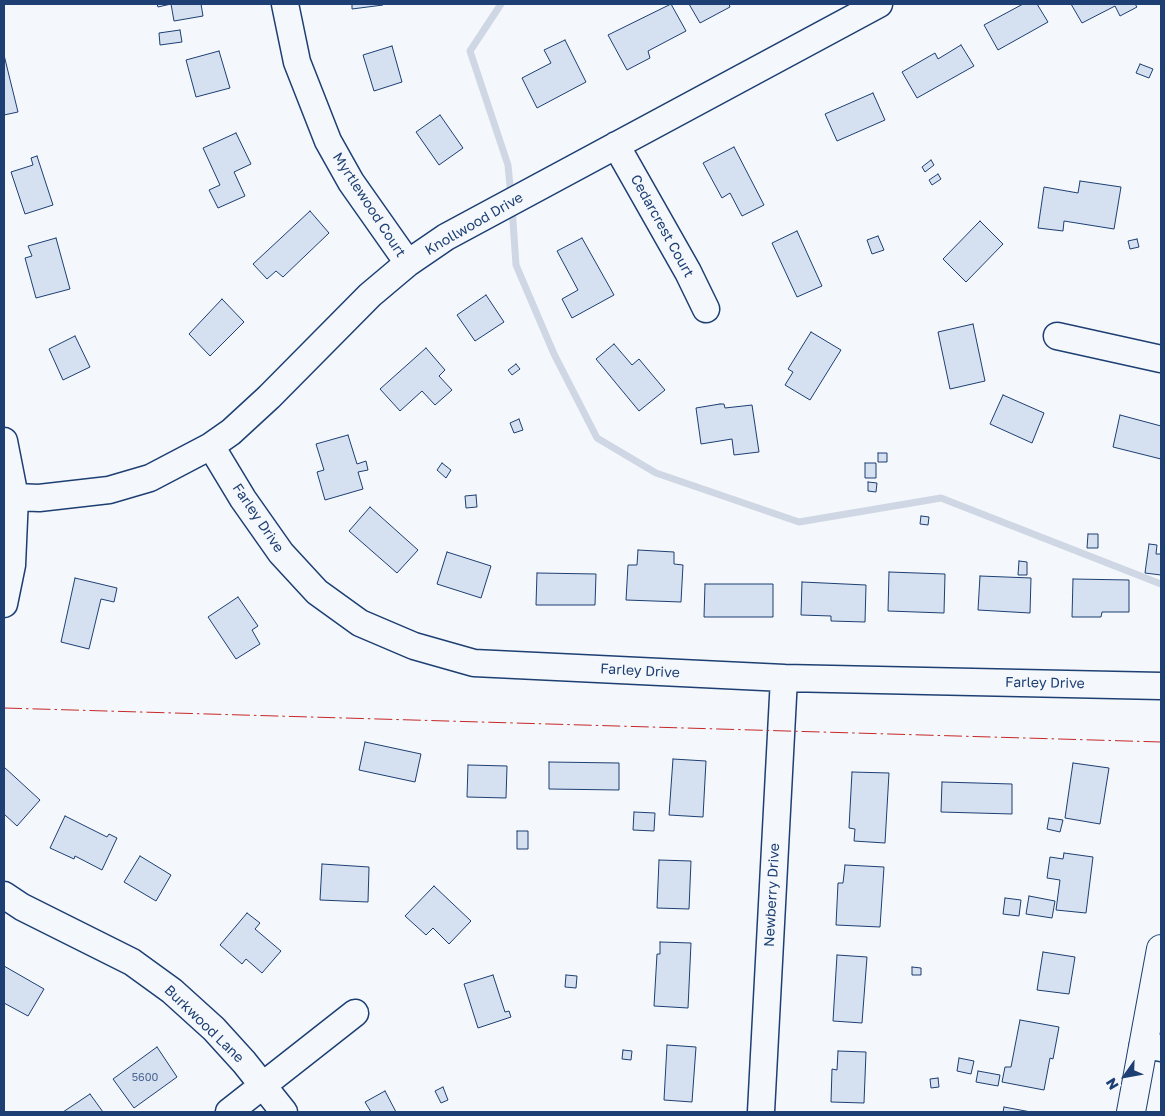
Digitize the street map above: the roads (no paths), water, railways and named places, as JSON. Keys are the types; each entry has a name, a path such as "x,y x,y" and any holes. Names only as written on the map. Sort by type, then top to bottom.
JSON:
{"main road":[{"path":"1130,1112 1152,1047 1161,949"}],"street":[{"name":"Myrtlewood Court","path":"285,4 297,62 328,141 351,182 408,263"},
{"name":"Knollwood Drive","path":"15,497 39,498 109,490 150,478 211,446 237,426 363,302 408,263 446,237 801,48 879,4"},
{"name":"Cedarcrest Court","path":"616,145 688,272 706,309"},
{"path":"1057,336 1161,359"},
{"path":"4,441 15,497 12,565 4,604"},
{"name":"Farley Drive","path":"211,446 243,499 281,553 317,592 360,623 414,646 474,663 784,678 1161,686"},
{"name":"Newberry Drive","path":"762,1112 784,678"},
{"name":"Burkwood Lane","path":"4,895 22,907 132,962 172,991 214,1030 265,1086 284,1112"},
{"path":"229,1112 265,1086 355,1013"}],"waterway":[{"path":"501,4 470,51 508,165 511,196"},
{"path":"512,207 516,265 554,354 597,438 656,473 799,522 941,498 1161,584"}]}
